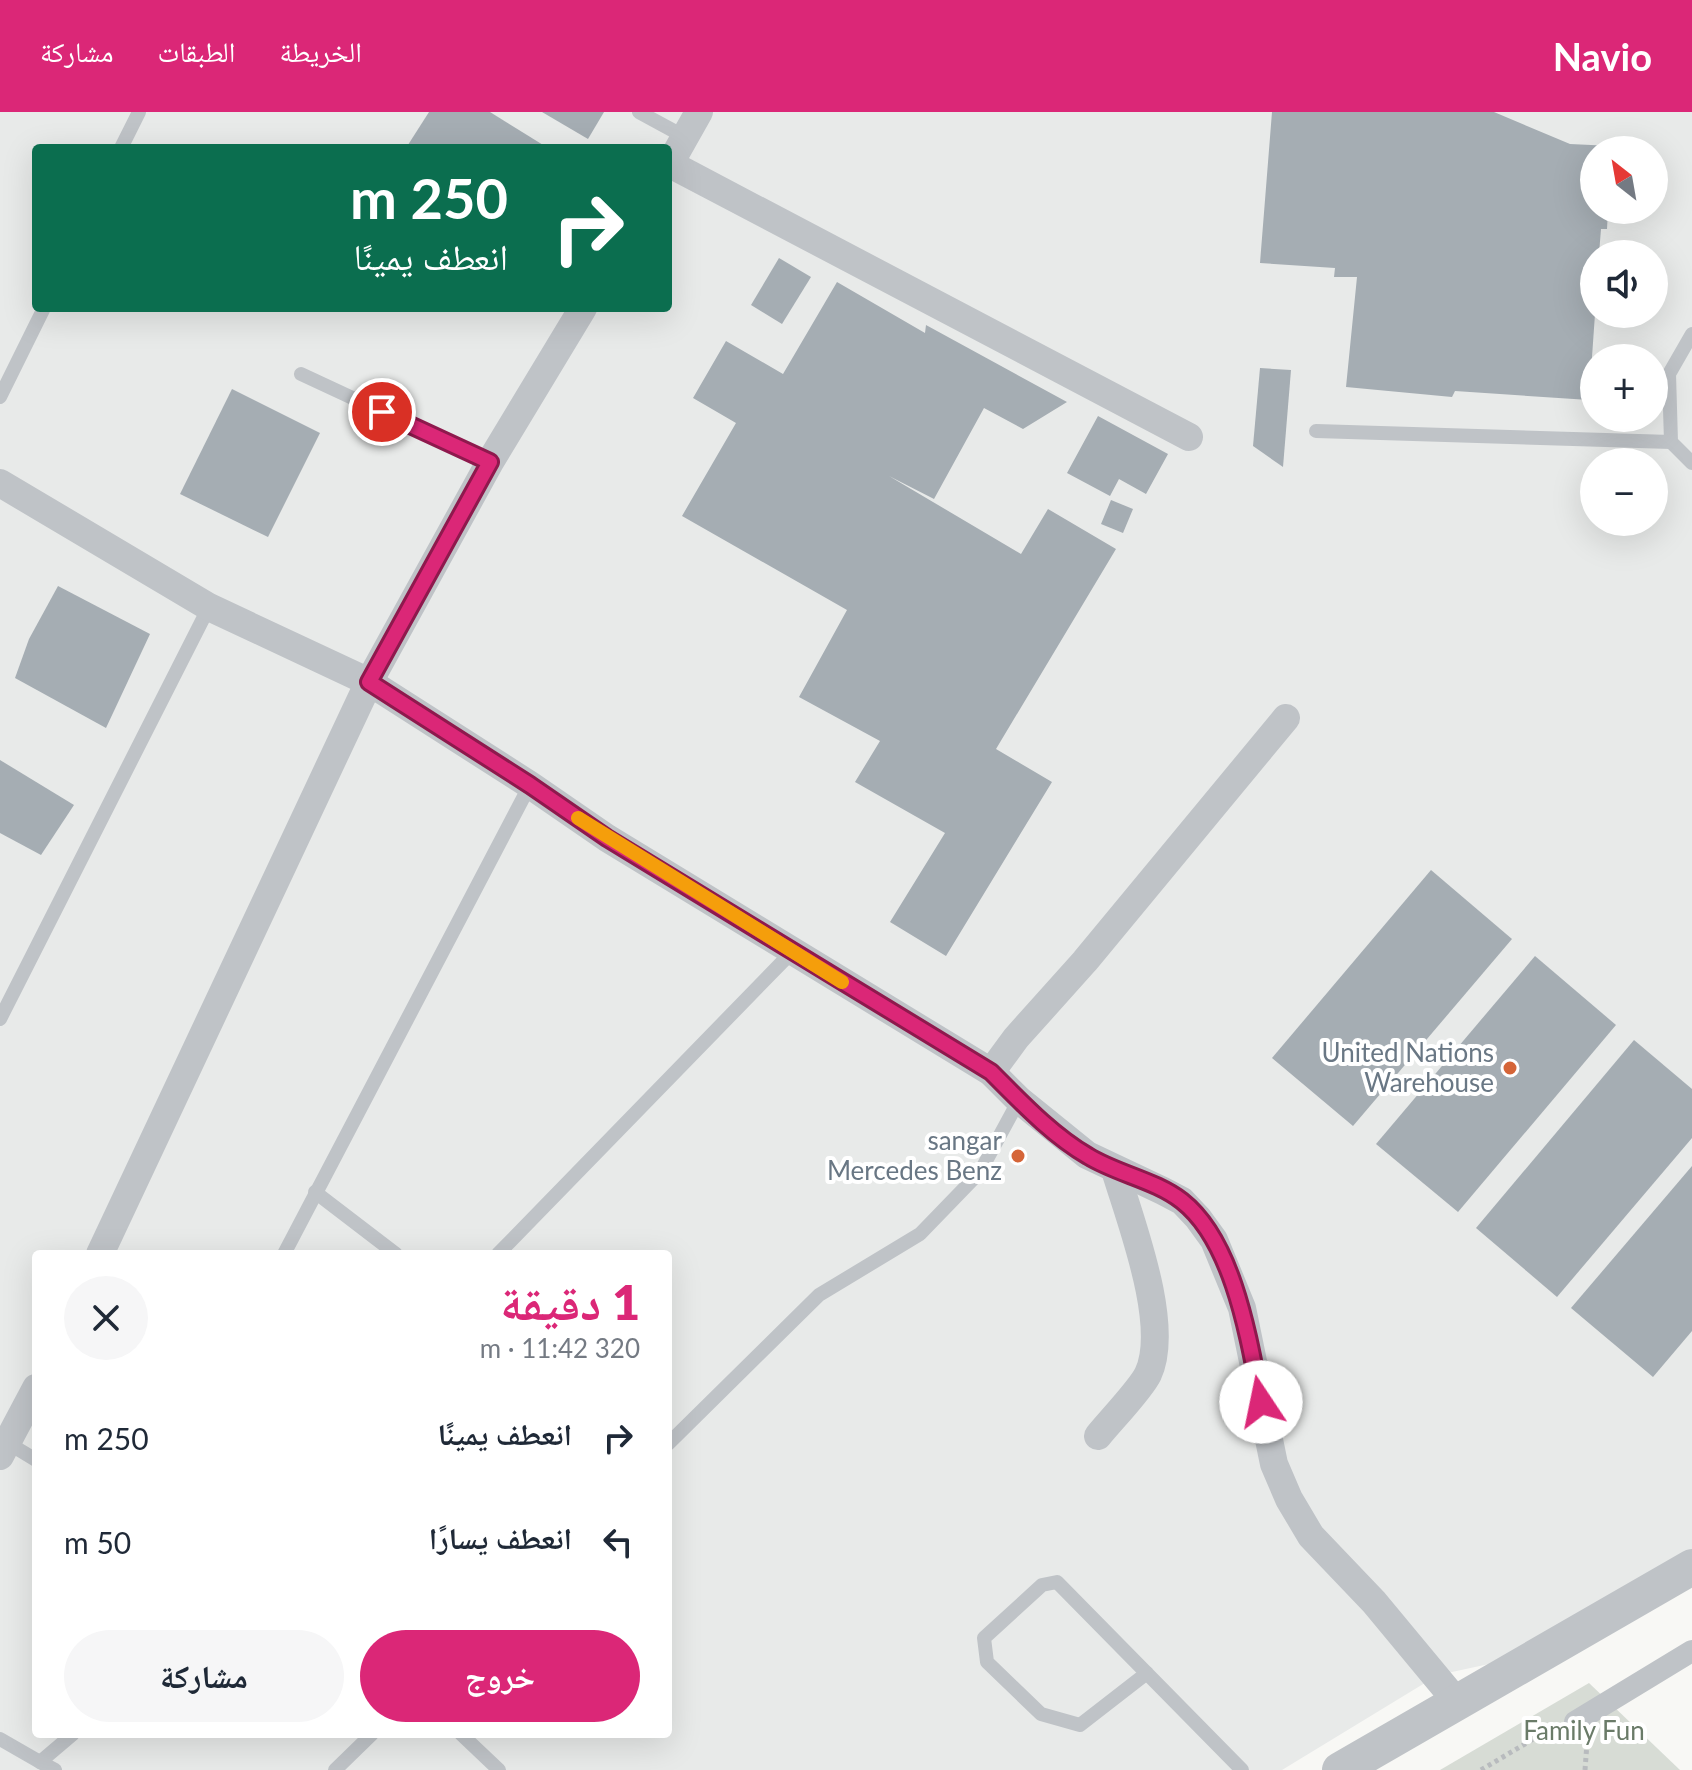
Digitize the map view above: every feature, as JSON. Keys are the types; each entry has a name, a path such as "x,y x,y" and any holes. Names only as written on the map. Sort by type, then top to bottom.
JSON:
{"street":[{"path":"672,161 692,124"},
{"path":"672,168 1189,437"},
{"path":"102,1250 369,682 490,462 581,312"},
{"path":"0,483 209,607 369,682 607,838 991,1072 1019,1100 1087,1155 1182,1201 1214,1240 1242,1308 1274,1464 1289,1499 1311,1536 1374,1602 1457,1702"},
{"path":"991,1072 1016,1038 1085,961 1286,718"},
{"path":"1098,1436 1148,1373 1156,1333 1148,1280 1115,1170"},
{"path":"4,1450 32,1396"},
{"path":"1340,1770 1692,1567"},
{"path":"1575,1722 1692,1651"}],"lane":[{"path":"123,144 139,112"},
{"path":"639,112 692,124"},
{"path":"0,397 42,312"},
{"path":"1671,442 1669,374 1692,334"},
{"path":"301,374 490,462"},
{"path":"1316,431 1671,442 1692,463"},
{"path":"0,1019 209,607"},
{"path":"286,1250 530,785"},
{"path":"502,1250 792,952"},
{"path":"672,1440 819,1295 920,1234 980,1172 1019,1100"},
{"path":"315,1192 391,1250"},
{"path":"4,1450 32,1459"},
{"path":"1147,1673 1080,1725 1041,1714 987,1662 984,1638 1042,1585 1057,1582 1147,1673 1242,1770"},
{"path":"40,1762 68,1738"},
{"path":"335,1770 368,1738"},
{"path":"465,1738 499,1770"},
{"path":"0,1739 55,1770"}],"path":[{"path":"1481,1770 1535,1738 1575,1722 1586,1727 1585,1770"}],"shaded area":[{"path":"0,112 1692,112 1692,1550 1489,1664 1438,1675 1282,1770 0,1770"}],"green space":[{"name":"Family Fun","path":"1589,1683 1680,1770 1440,1770"}],"building":[{"path":"429,112 490,112 542,144 409,144"},
{"path":"542,112 604,112 588,139"},
{"path":"1272,112 1494,112 1570,144 1580,144 1580,224 1607,224 1607,229 1601,229 1600,240 1580,240 1580,328 1594,328 1593,344 1580,344 1580,399 1455,391 1452,397 1346,387 1357,277 1334,277 1335,268 1260,263"},
{"path":"779,258 811,277 782,324 751,305"},
{"path":"837,282 925,333 926,325 1067,402 1023,429 984,408 934,499 889,476 1021,554 1048,509 1116,549 996,749 1052,782 946,956 890,922 945,833 855,782 880,741 799,697 847,610 682,516 736,423 693,398 726,341 783,374"},
{"path":"1260,368 1291,370 1283,467 1253,446"},
{"path":"232,389 320,433 268,537 180,494"},
{"path":"1098,416 1168,454 1146,494 1119,479 1110,496 1067,473"},
{"path":"1111,500 1133,509 1123,533 1101,524"},
{"path":"58,586 150,634 106,728 15,678 29,639"},
{"path":"0,760 74,805 41,855 0,833"},
{"name":"United Nations Warehouse","path":"1431,870 1512,939 1353,1126 1272,1058"},
{"name":"United Nations Warehouse","path":"1535,956 1616,1025 1458,1212 1376,1144"},
{"name":"United Nations Warehouse","path":"1634,1040 1692,1089 1692,1138 1557,1297 1476,1228"},
{"path":"1692,1166 1692,1331 1653,1377 1571,1308"}],"slow traffic":[{"path":"578,818 842,982"}],"place":[{"name":"United Nations Warehouse","path":"1510,1068"},
{"name":"sangar Mercedes Benz","path":"1018,1156"}],"route":[{"path":"382,412 490,462 369,682 607,838 991,1072 1019,1100 1087,1155 1182,1201 1214,1240 1242,1308 1261,1402"}]}
